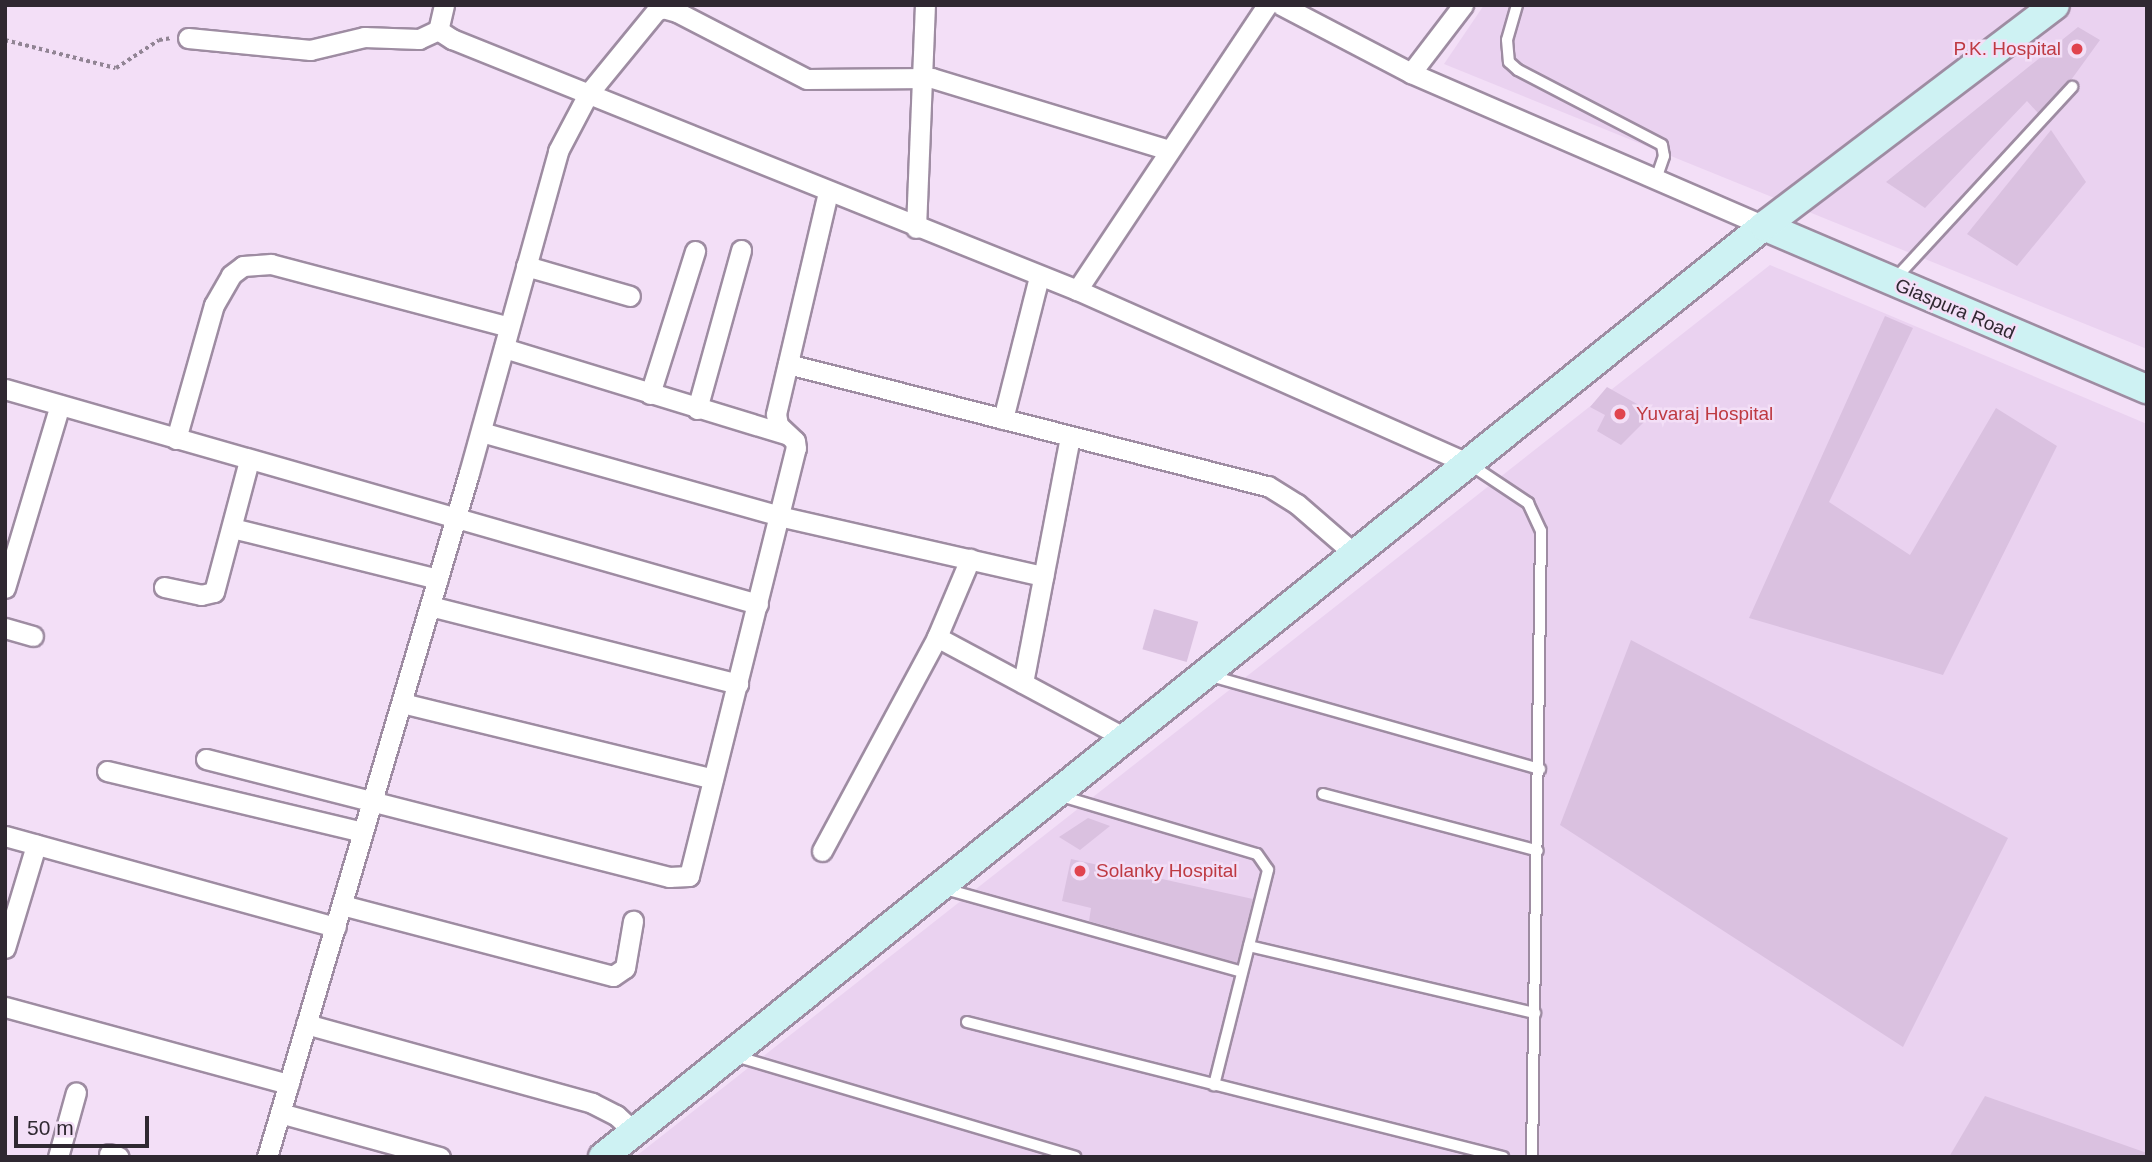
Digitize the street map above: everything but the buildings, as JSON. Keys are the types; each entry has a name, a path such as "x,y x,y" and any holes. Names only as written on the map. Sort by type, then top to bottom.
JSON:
{"street":[{"path":"438,30 444,5"},
{"path":"916,228 920,76 925,5"},
{"path":"1077,290 1267,5"},
{"path":"1281,5 1411,73 1764,226"},
{"path":"1411,73 1463,5"},
{"path":"603,1157 1471,465 1764,226 2055,5"},
{"path":"267,1157 481,432 562,139 589,93 656,11 663,8 807,79 920,76 1169,150"},
{"path":"188,38 310,50 365,37 419,39 438,30 828,193 1077,290 1471,465"},
{"path":"206,759 374,798 685,878 691,871 796,448 776,414 828,193"},
{"name":"Giaspura Road","path":"1764,226 2147,389"},
{"path":"697,409 741,250"},
{"path":"650,394 695,251"},
{"path":"176,439 214,305 231,275 243,266 271,264 509,327"},
{"path":"526,266 630,296"},
{"path":"1003,419 1040,277"},
{"path":"504,348 786,434"},
{"path":"788,364 1268,486 1297,504 1357,556"},
{"path":"5,389 455,520 758,604"},
{"path":"5,589 60,405"},
{"path":"481,432 779,516 1043,576"},
{"path":"1023,683 1070,436"},
{"path":"164,587 211,595 232,528 248,460"},
{"path":"232,528 438,579"},
{"path":"822,851 937,637 970,559"},
{"path":"430,606 738,684"},
{"path":"5,628 33,636"},
{"path":"937,637 1127,739"},
{"path":"402,703 713,779"},
{"path":"107,771 363,832"},
{"path":"5,836 336,927"},
{"path":"5,948 36,845"},
{"path":"342,905 612,976 625,968 633,921"},
{"path":"5,1007 289,1084"},
{"path":"306,1024 592,1102 616,1115 634,1132"},
{"path":"58,1157 76,1092"},
{"path":"280,1113 440,1157"}],"lane":[{"path":"1517,5 1507,40 1509,62 1662,145 1664,156 1656,179"},
{"path":"1892,282 2071,87"},
{"path":"1471,465 1528,503 1541,531 1540,769 1532,1157"},
{"path":"1207,675 1540,769"},
{"path":"1323,794 1538,851"},
{"path":"1057,795 1257,854 1268,870 1214,1085"},
{"path":"941,888 1242,972"},
{"path":"1249,946 1535,1013"},
{"path":"967,1022 1503,1157"},
{"path":"731,1054 1073,1156"}],"path":[{"path":"5,40 116,68 159,40 188,38"}],"shaded area":[{"path":"1484,5 2147,5 2147,349 1444,64"},
{"path":"1770,265 2147,424 2147,1157 635,1157"}],"place":[{"name":"P.K. Hospital","path":"2077,49"},
{"name":"Yuvaraj Hospital","path":"1620,414"},
{"name":"Solanky Hospital","path":"1080,871"}]}
